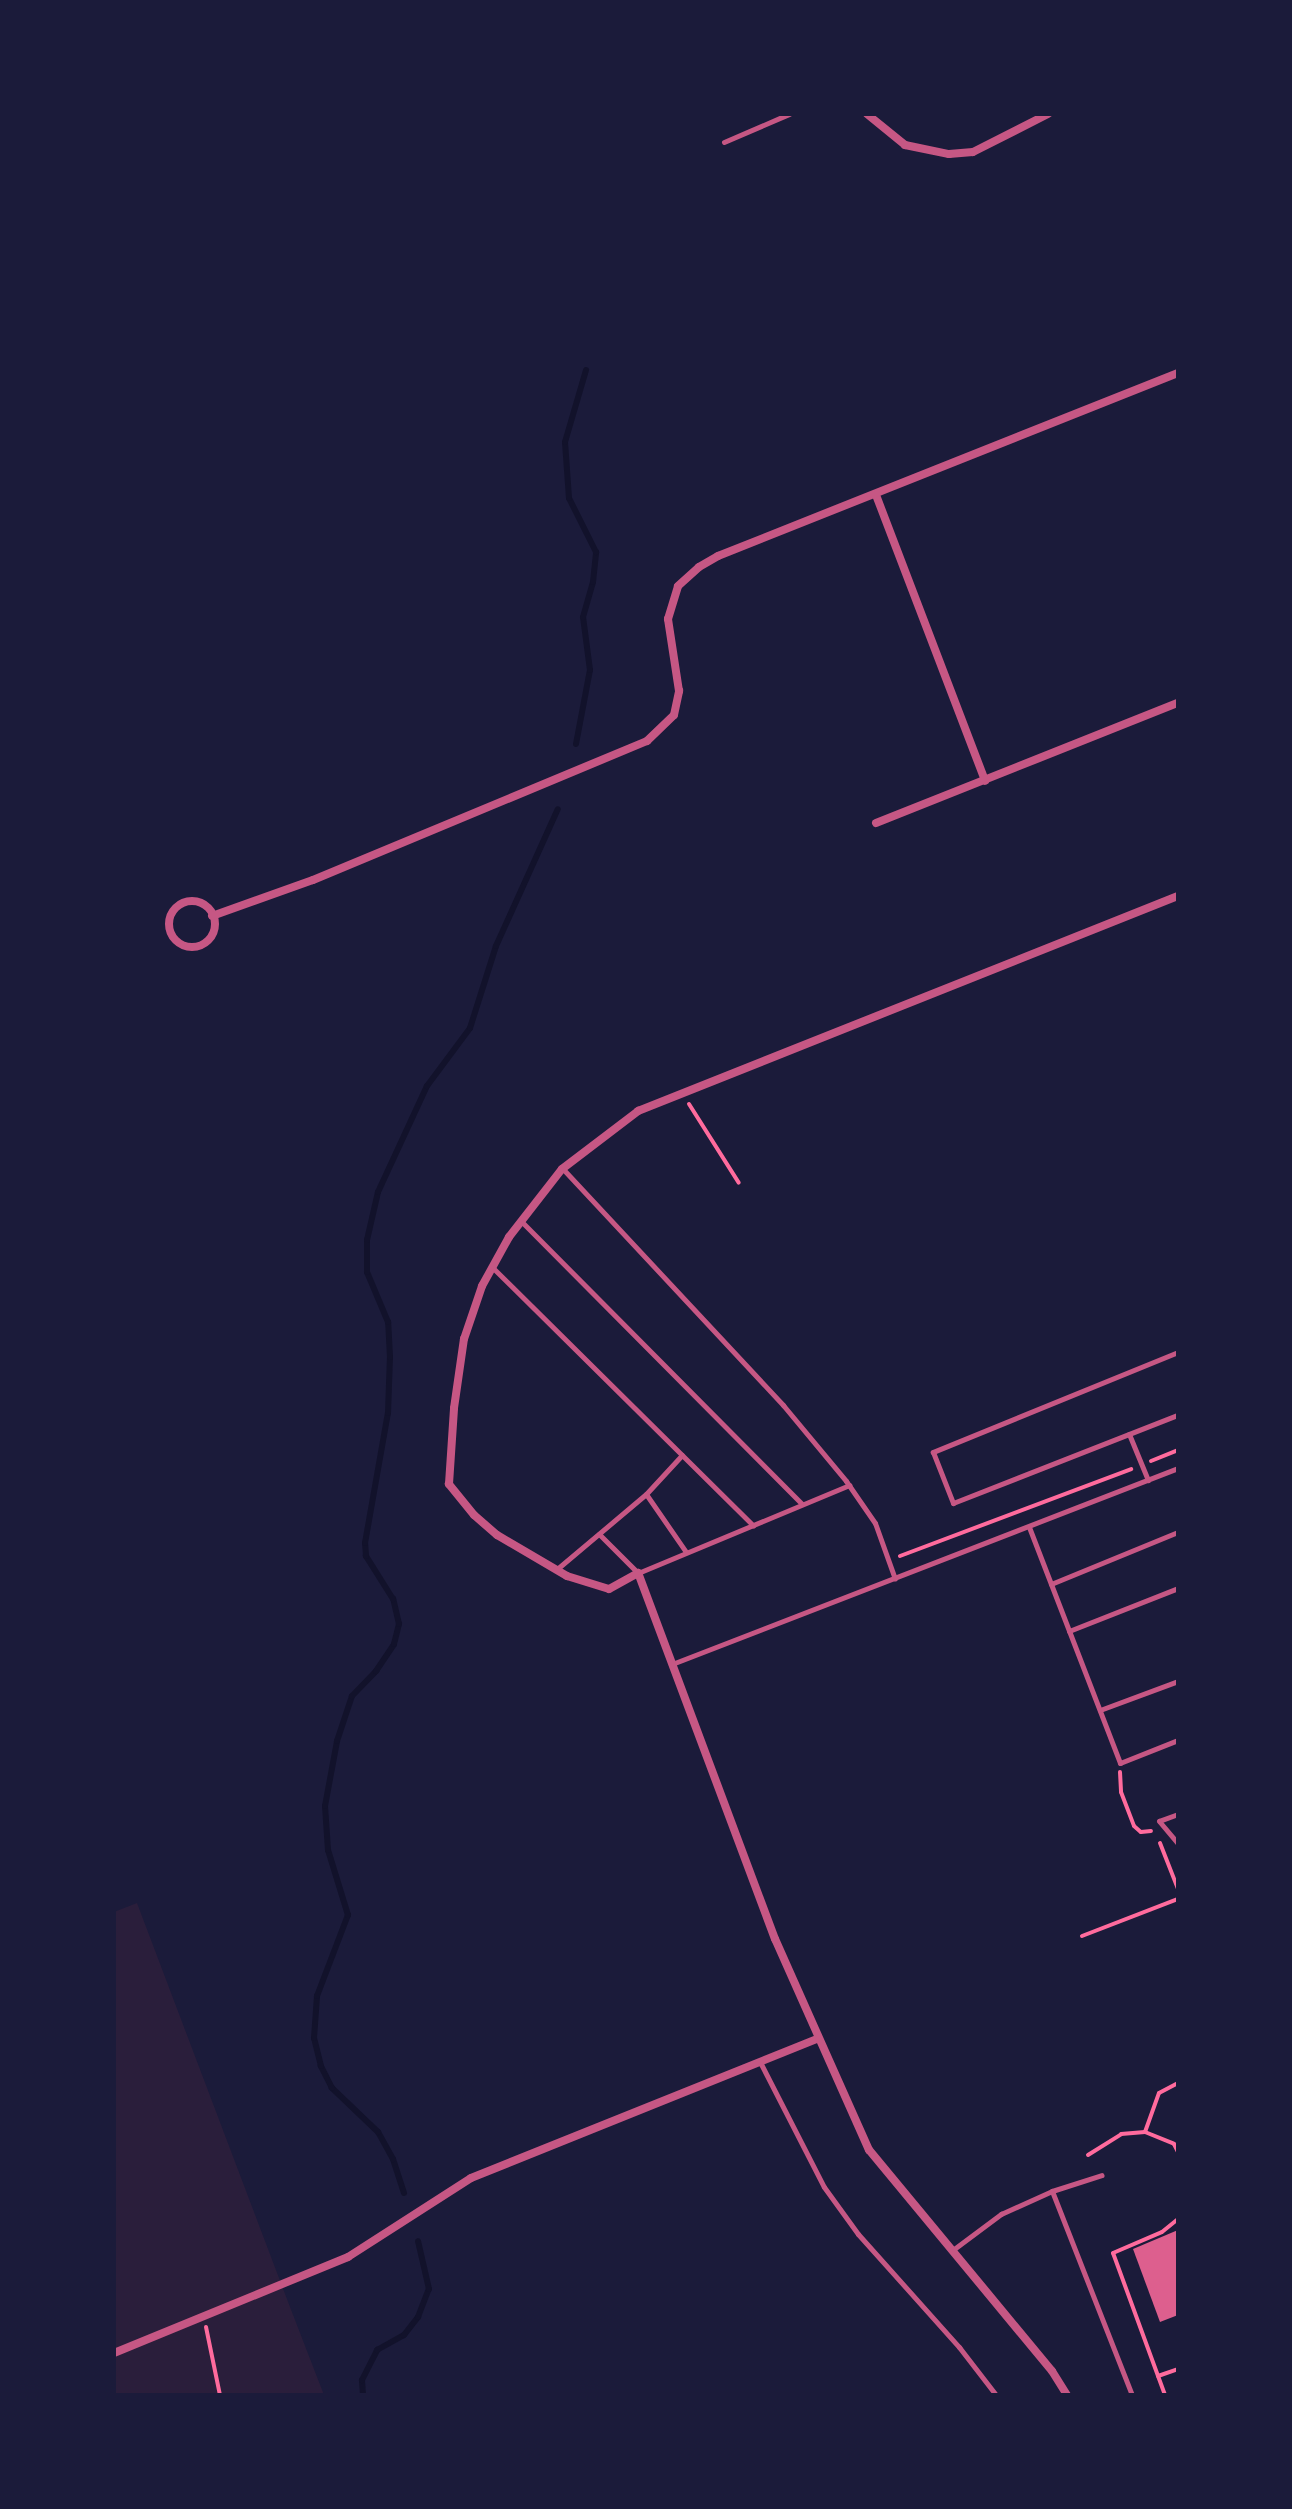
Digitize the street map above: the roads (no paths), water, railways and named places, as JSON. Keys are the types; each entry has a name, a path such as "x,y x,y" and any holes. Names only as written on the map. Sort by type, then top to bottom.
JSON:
{"street":[{"path":"867,114 905,145 949,154 973,152 1048,114"},
{"path":"212,916 313,880 647,741 674,715 679,691 668,619 678,586 699,567 718,556 1178,373"},
{"path":"876,495 985,781"},
{"path":"876,823 1178,703"},
{"path":"1067,2395 1052,2371 954,2249 869,2150 775,1939 638,1573 609,1589 557,1569 497,1535 474,1515 449,1484 454,1408 464,1339 492,1267 521,1222 562,1169 638,1111 681,1091 1178,896"},
{"path":"184,902 205,905 212,916 212,933 197,946 179,943 169,929 169,920 177,906 184,902"},
{"path":"114,2353 204,2319 348,2257 471,2178 817,2039"}],"lane":[{"path":"724,142 789,114"},
{"path":"562,1169 783,1405 849,1485 875,1523 895,1579"},
{"path":"521,1222 802,1504"},
{"path":"492,1267 753,1525"},
{"path":"1178,1352 933,1452 953,1503 1178,1415"},
{"path":"1129,1434 1148,1480"},
{"path":"557,1569 646,1494 682,1455"},
{"path":"671,1664 1178,1468"},
{"path":"599,1534 638,1573 849,1485"},
{"path":"646,1494 686,1553"},
{"path":"1029,1527 1120,1763 1178,1740"},
{"path":"1051,1584 1178,1532"},
{"path":"1069,1631 1178,1588"},
{"path":"1100,1710 1178,1681"},
{"path":"1178,1814 1159,1821 1178,1844"},
{"path":"760,2062 824,2187 858,2234 959,2347 996,2395"},
{"path":"954,2249 1001,2214 1052,2191 1102,2175"},
{"path":"1052,2191 1132,2395"}],"waterway":[{"path":"576,744 590,670 583,617 593,582 596,552 569,498 565,442 586,370"},
{"path":"404,2193 393,2159 378,2132 332,2088 321,2066 314,2038 317,1996 348,1915 328,1850 325,1806 337,1741 352,1696 376,1671 394,1644 399,1624 393,1599 366,1556 365,1543 388,1413 390,1357 388,1322 367,1272 367,1240 378,1192 427,1086 470,1028 496,946 558,809"},
{"path":"363,2395 362,2380 377,2350 404,2335 418,2317 429,2289 418,2241"}]}
